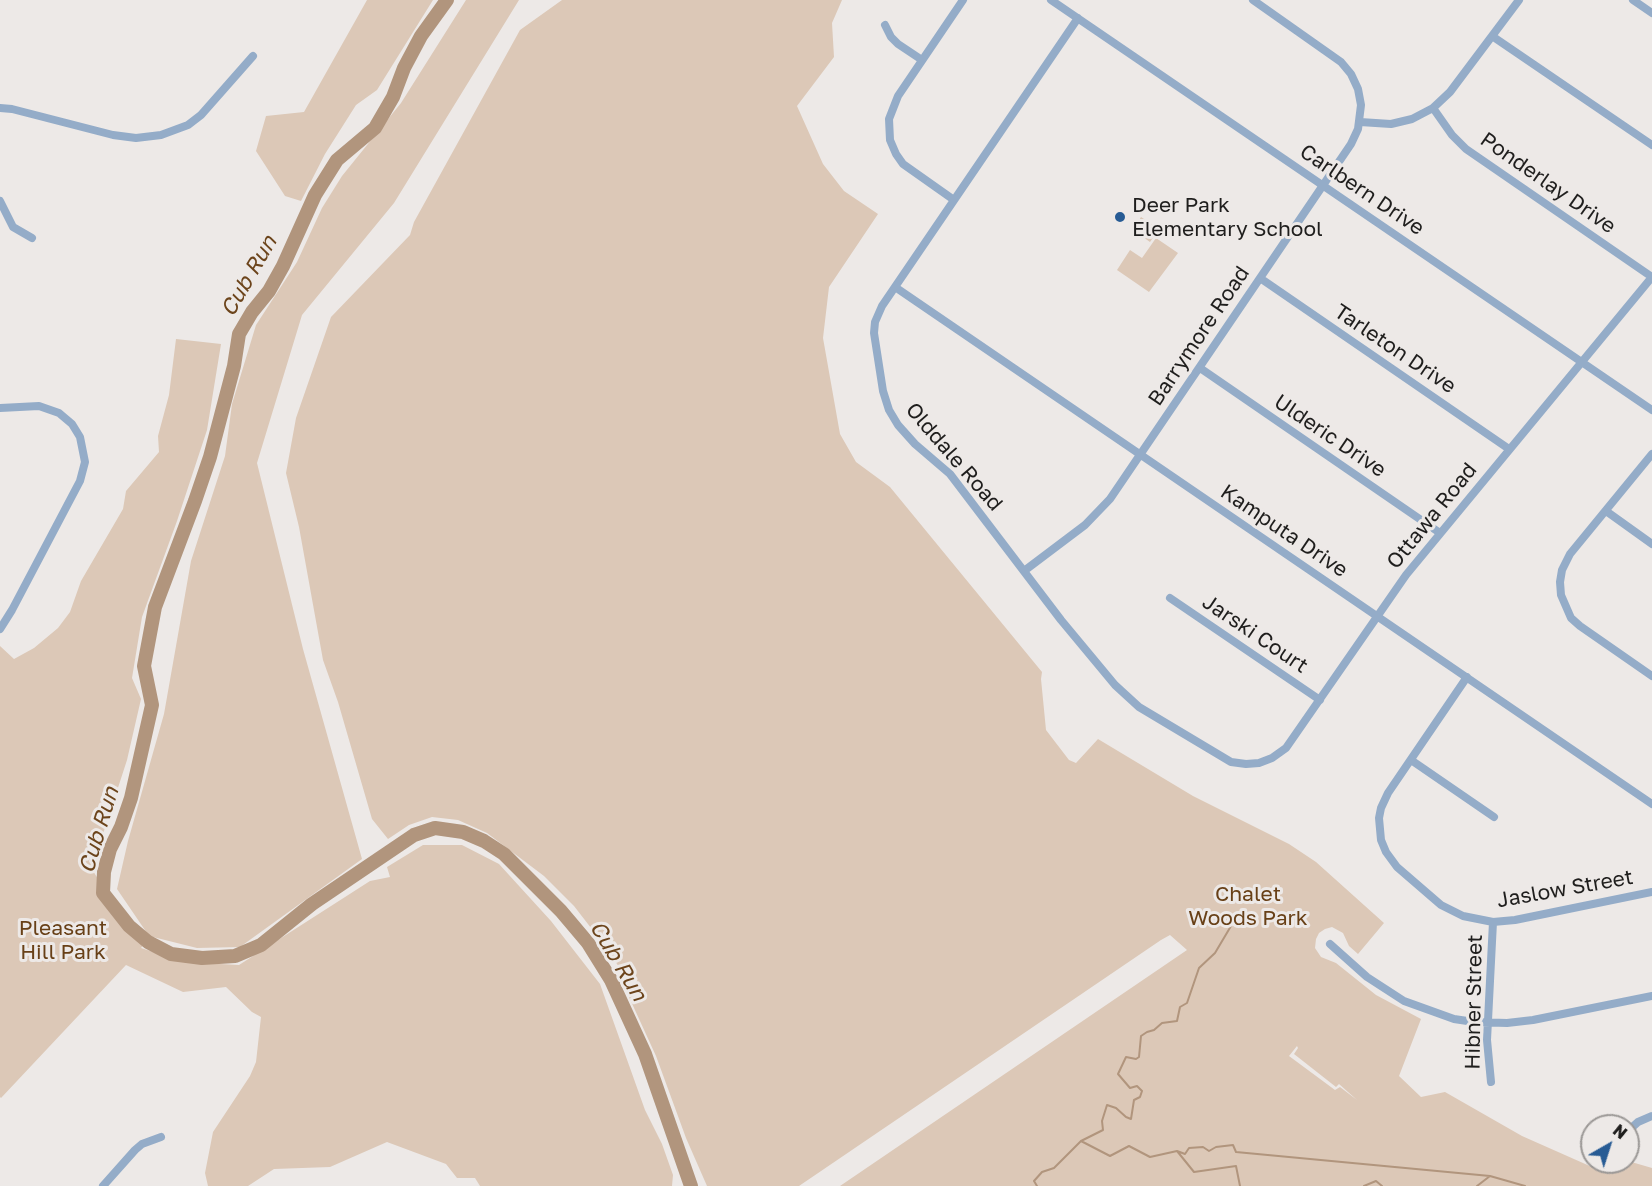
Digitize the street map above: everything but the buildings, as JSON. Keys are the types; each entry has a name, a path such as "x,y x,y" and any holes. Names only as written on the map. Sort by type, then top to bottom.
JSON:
{"street":[{"path":"954,200 903,164 890,140 889,118 892,106 963,0"},
{"name":"Carlbern Drive","path":"1051,0 1652,410"},
{"name":"Barrymore Road","path":"1024,571 1096,516 1110,499 1352,144 1360,122 1361,105 1358,89 1351,75 1341,62 1253,0"},
{"path":"1360,122 1391,124 1412,119 1433,108 1446,97 1519,0"},
{"path":"1633,0 1652,13"},
{"name":"Olddale Road","path":"1078,18 879,311 874,333 884,391 898,425 908,437 950,474 1061,620 1124,695 1139,707 1221,757 1239,764"},
{"path":"885,25 891,37 898,44 922,60"},
{"path":"1492,36 1652,145"},
{"path":"0,108 12,109 113,135 136,138 161,135 188,124 201,115 253,56"},
{"name":"Ponderlay Drive","path":"1433,108 1452,135 1466,149 1652,277"},
{"path":"0,201 13,226 32,238"},
{"name":"Ottawa Road","path":"1239,764 1259,763 1277,756 1290,744 1406,575 1652,277"},
{"name":"Tarleton Drive","path":"1260,278 1509,449"},
{"name":"Kamputa Drive","path":"895,287 1652,804"},
{"name":"Ulderic Drive","path":"1200,368 1440,533"},
{"path":"0,408 39,406 59,413 72,424 80,437 85,462 80,481 0,629"},
{"path":"1652,454 1564,562 1560,582 1561,595 1571,618 1652,676"},
{"path":"1606,511 1652,544"},
{"name":"Jarski Court","path":"1170,598 1320,700"},
{"name":"Jaslow Street","path":"1467,677 1388,793 1381,808 1379,829 1386,852 1396,867 1441,905 1463,916 1493,922 1515,920 1652,892"},
{"path":"1411,760 1494,817"},
{"name":"Hibner Street","path":"1491,1082 1488,1063 1488,1023 1493,922"},
{"path":"1330,944 1367,977 1404,1001 1454,1019 1488,1023 1533,1020 1652,996"},
{"path":"103,1186 135,1150 142,1144 160,1137"}],"green space":[{"path":"367,0 433,0 377,90 356,105 325,154 301,201 285,196 256,151 266,116 304,112"},
{"path":"466,0 519,0 394,203 302,315 257,463 303,649 362,859 240,947 197,948 149,936 117,889 128,841 164,714 191,561 225,456 232,404 256,325 297,262 322,208 342,176 401,103"},
{"name":"Chalet Woods Park","path":"562,0 842,0 832,23 834,57 797,106 823,164 844,191 878,214 829,287 823,338 840,434 856,462 890,487 1042,672 1046,730 1069,760 1076,763 1098,739 1193,796 1289,844 1316,862 1384,923 1358,954 1349,946 1343,933 1332,927 1319,933 1315,948 1321,957 1336,963 1376,995 1421,1019 1399,1076 1421,1097 1445,1092 1522,1136 1580,1162 1580,1174 1640,1174 1640,1164 1652,1168 1652,1186 840,1186 1187,950 1170,935 799,1186 707,1186 686,1138 656,1056 629,997 627,979 605,946 574,906 544,876 487,833 458,820 432,817 409,825 388,839 372,819 338,702 323,660 299,527 286,473 296,418 331,317 410,235 414,222 520,30","holes":["1297,1046 1294,1054 1336,1087 1339,1084 1357,1100 1340,1087 1335,1090 1289,1056"]},
{"path":"1141,217 1159,229 1150,242 1133,230"},
{"path":"1156,238 1178,253 1149,292 1117,270 1130,250 1142,258"},
{"name":"Pleasant Hill Park","path":"176,339 221,344 207,430 142,617 132,678 141,699 127,760 103,834 93,849 99,854 93,871 137,939 145,943 141,948 184,962 239,965 370,881 390,877 387,867 423,845 462,845 499,864 551,921 600,984 645,1110 662,1144 673,1175 672,1186 480,1186 475,1178 457,1178 446,1164 387,1142 330,1167 274,1169 248,1186 208,1186 205,1173 213,1132 250,1076 256,1062 261,1017 252,1012 226,987 183,992 126,965 0,1097 0,646 14,659 34,648 58,628 70,612 81,581 123,509 126,491 159,452 158,436 169,395"}],"waterway":[{"name":"Cub Run","path":"447,0 421,36 404,68 393,97 375,128 337,160 315,195 283,266 269,291 252,312 239,334 234,366 210,457 155,607 144,666 152,705 131,798 110,849 104,872 103,893 129,926 148,942 171,954 202,958 235,956 261,945 312,904 414,835 435,828 463,832 484,841 504,854 561,911 588,943 611,980 645,1054 691,1186"},
{"path":"1081,1141 1103,1130 1102,1121 1107,1105 1116,1108 1131,1119 1134,1100 1140,1097 1142,1091 1137,1086 1130,1088 1118,1074 1126,1057 1136,1059 1139,1057 1141,1036 1162,1023 1177,1021 1180,1007 1187,1003 1199,968 1215,953 1231,926"},
{"path":"1037,1186 1034,1181 1042,1172 1054,1168 1081,1141 1110,1156 1129,1146 1150,1157 1177,1151 1194,1172 1236,1166 1240,1186"},
{"path":"1177,1151 1185,1154 1189,1148 1203,1147 1209,1151 1216,1147 1233,1145 1236,1152 1490,1176"},
{"path":"1477,1186 1490,1176 1525,1186"},
{"path":"1364,1186 1376,1181 1382,1186"}],"place":[{"name":"Deer Park Elementary School","path":"1120,217"}]}
